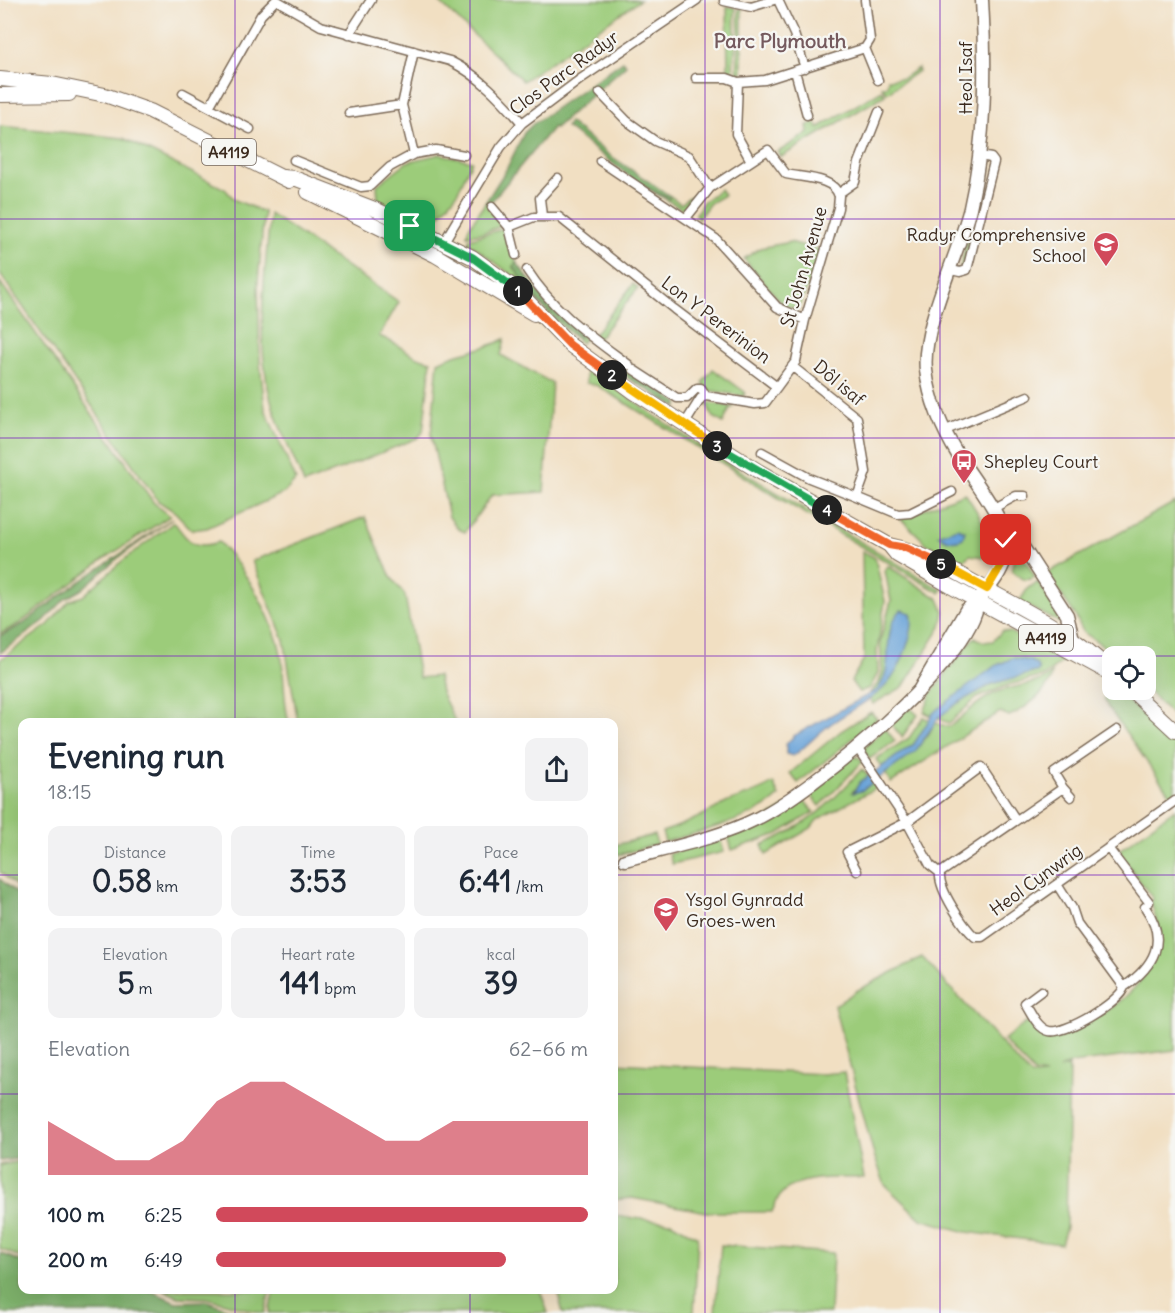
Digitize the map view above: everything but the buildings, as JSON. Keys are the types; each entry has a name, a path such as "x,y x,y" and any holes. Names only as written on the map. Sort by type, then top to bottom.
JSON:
{"main road":[{"name":"Heol Isaf","path":"626,860 754,820 802,790 918,692 966,610 978,601 987,589 1005,555 1007,547 1003,528 958,456 946,430 928,382 925,353 969,210 980,156 986,87 982,0"},
{"name":"A4119","path":"0,79 52,84 95,93 150,111 435,255 544,320"},
{"name":"A4119","path":"0,94 95,93"},
{"name":"A4119","path":"283,177 294,178 377,210 444,241 502,277 530,302 544,320 570,345 684,425 758,471 889,545 906,548 987,589 1073,639 1102,662"},
{"path":"1003,528 1014,536 1067,615 1073,639"},
{"name":"A4119","path":"889,545 897,555 1102,668"},
{"path":"1142,700 1175,731"}],"street":[{"path":"209,107 261,15 276,0 321,26 450,61 469,70 487,85 522,123"},
{"path":"349,34 370,0"},
{"name":"Clos Parc Radyr","path":"435,255 501,147 522,123 582,78 697,0"},
{"path":"724,1 751,7 776,0 794,34 805,68"},
{"path":"865,0 870,35 865,48 878,80"},
{"path":"696,78 727,78 738,82 765,80 865,48"},
{"path":"414,51 402,105 414,154"},
{"path":"795,71 807,115"},
{"path":"738,82 736,134 751,160"},
{"path":"183,93 250,129"},
{"path":"600,93 627,121 655,141 689,156 710,188"},
{"path":"349,113 402,105"},
{"path":"838,194 855,182 859,163 879,112"},
{"path":"294,160 362,187 370,186 390,167 414,154 436,150 464,155"},
{"name":"St John Avenue","path":"527,270 553,306 589,337 677,398 687,398 697,388 701,388 706,396 765,403 793,368 805,320 826,256 838,208 838,194 830,183 786,174 768,150 710,188 686,218"},
{"path":"600,161 686,218 727,249 777,307 805,320"},
{"path":"509,227 542,216 540,198 558,177"},
{"path":"492,207 509,227 516,255"},
{"name":"Lon Y Pererinion","path":"542,216 559,217 635,279 777,387"},
{"path":"613,376 629,365"},
{"name":"Dôl isaf","path":"793,368 857,418 866,472 857,496"},
{"path":"684,425 701,398 706,396"},
{"path":"946,430 1028,396"},
{"path":"762,452 809,478 898,514 910,513 952,492"},
{"path":"992,510 1016,496 1025,496"},
{"path":"1071,797 1054,773 1117,730"},
{"path":"856,746 907,822 930,865 940,873 1063,788"},
{"path":"857,871 847,852 907,822 981,767 1016,820"},
{"name":"Heol Cynwrig","path":"940,873 941,884 957,914 975,937 988,935 1175,801"},
{"path":"1041,991 1025,1003 1039,1025 1048,1031 1059,1031 1092,1014 1149,966 1156,946 1156,925 1147,904 1108,848"},
{"path":"1058,886 1072,908 1077,923 1124,989"}],"green space":[{"path":"437,0 640,0 523,81"},
{"path":"727,6 736,8 734,75 728,74"},
{"path":"739,9 742,9 742,75 738,75 737,71"},
{"path":"623,61 626,65 555,128 553,127 490,203 485,203 506,170 524,133 533,124"},
{"path":"918,68 918,71 887,93 882,87 887,86 888,79 903,78"},
{"path":"882,90 885,95 781,157 778,152 808,133 807,125 816,123 818,128"},
{"path":"569,122 608,154 670,196 669,199 638,183 566,127"},
{"path":"0,126 123,138 225,189 235,200 264,212 258,283 260,363 265,409 296,480 284,493 207,528 192,530 175,512 158,501 0,274"},
{"path":"440,154 472,161 456,195 435,220 413,216 378,200 377,185 407,162"},
{"path":"986,161 990,161 964,268 960,268"},
{"path":"638,183 645,184 666,199 670,196 681,204 689,197 696,196 684,210"},
{"path":"720,189 724,195 710,203 698,219 696,214 703,202"},
{"path":"485,203 490,203 488,208 504,225 482,233 467,235 468,229"},
{"path":"270,214 399,302 379,336 418,357 431,361 423,432 418,438 304,484 280,426 267,384 262,310"},
{"path":"506,228 510,248 517,263 513,266 535,296 552,313 579,338 582,335 585,338 581,343 552,318 517,279 468,242 469,239"},
{"path":"790,242 821,250 799,309 784,306 744,259 760,248"},
{"path":"517,263 544,300 582,335 579,338 539,302 513,266"},
{"path":"0,282 154,503 170,516 104,559 20,623 0,634"},
{"path":"633,284 638,288 598,339 593,336"},
{"path":"505,339 501,355 552,383 544,492 492,495 465,532 458,529 449,517 431,435 438,362"},
{"path":"586,366 628,397 716,455 942,590 940,593 777,497 598,386 586,383"},
{"path":"626,368 678,403 678,408 628,378 625,373"},
{"path":"713,369 745,392 744,396 706,390 703,382"},
{"path":"707,403 733,407 723,423 712,416"},
{"path":"965,493 979,515 986,532 988,541 984,557 970,555 961,562 927,544 900,518"},
{"path":"1175,502 1175,718 1156,699 1156,646 1103,646 1083,632 1075,615 1048,575 1049,572"},
{"path":"365,517 391,577 405,595 419,678 438,676 441,692 454,718 297,718 284,640 252,561"},
{"path":"173,518 117,559 81,590 65,599 44,621 0,653 0,636 23,624 72,587"},
{"path":"174,522 192,542 203,545 219,542 255,590 269,617 283,664 288,718 18,718 18,888 0,872 0,660 48,625 69,601 83,596 122,561"},
{"path":"1018,548 1035,577 1028,580 1022,579 1012,570"},
{"path":"862,551 875,558 885,601 877,651 878,673 870,688 859,692 851,681 864,659"},
{"path":"888,566 939,599 944,611 941,627 903,687 873,704 868,695 879,682 882,672 880,641 891,601 885,571"},
{"path":"1038,582 1061,617 1061,623 1019,602 1028,588"},
{"path":"1002,631 1010,632 1063,661 1044,676 1008,685 977,698 949,723 938,719 946,710 968,695 1008,679 1033,673 1031,661 1013,658 995,666 932,716 924,712 932,692 971,641 975,637 983,642 993,641"},
{"path":"1052,673 1042,692 1022,709 1009,716 1000,712 891,783 885,773 927,737 935,723 949,727 995,693 1033,683"},
{"path":"1105,700 1126,700 1175,744 1175,795 1171,796"},
{"path":"909,707 918,715 902,737 891,724"},
{"path":"871,712 877,719 798,783 790,773 841,731"},
{"path":"923,717 930,720 914,744 881,767 876,759 909,738"},
{"path":"885,728 895,741 869,759 864,748"},
{"path":"858,757 863,761 820,806 808,792 851,758"},
{"path":"862,769 868,776 852,792 861,791 873,783 876,788 817,820 811,828 766,855 762,845 792,830 817,813"},
{"path":"773,783 779,796 770,804 726,824 665,842 662,832 687,823"},
{"path":"801,797 814,812 778,834 732,850 728,836 763,821"},
{"path":"1175,809 1175,1050 1072,1063 1059,1069 1069,1066 1066,1227 1061,1244 966,1232 921,1219 885,1185 874,1155 834,1006 858,990 922,957 1032,1076 1045,1075 1034,1073 1003,1040 1026,1023 1030,1023 1047,1038 1057,1038 1067,1034 1118,1002 1145,975 1153,959 1157,941 1156,922 1150,901 1153,899 1118,851"},
{"path":"654,835 657,844 618,855 618,844"},
{"path":"720,839 724,852 672,864 669,854"},
{"path":"0,879 18,895 18,1159 0,1161"},
{"path":"618,1063 822,1074 844,1072 864,1178 831,1178 798,1183 780,1195 772,1212 707,1212 632,1198 618,1200"},
{"path":"18,1162 18,1256 0,1249 0,1165"},
{"path":"618,1216 671,1222 698,1237 694,1313 563,1313 558,1294 618,1294"},
{"path":"721,1245 833,1253 830,1313 715,1313"},
{"path":"0,1253 18,1260 18,1294 158,1294 176,1302 207,1301 228,1309 250,1313 0,1313"},
{"path":"172,1294 269,1294 265,1313 207,1298 179,1297"},
{"path":"273,1294 541,1294 548,1313 269,1313"}],"water":[{"path":"957,528 965,531 960,540 950,540 938,535"},
{"path":"901,610 911,613 912,627 906,649 893,676 877,694 832,723 793,756 786,754 786,744 795,735 877,690 886,670 889,639 894,619"},
{"path":"1013,658 1031,661 1037,665 1039,671 992,684 958,703 939,717 915,752 861,791 853,793 860,782 914,744 934,712 995,666"}],"place":[{"name":"Radyr Comprehensive School","path":"1106,268"},
{"name":"Shepley Court","path":"964,485"},
{"name":"Ysgol Gynradd Groes-wen","path":"666,933"}],"district":[{"name":"Parc Plymouth","path":"780,41"}],"route":[{"path":"410,226 444,241 502,277 530,302 544,320 570,345 634,392 758,471 889,545 906,548 987,589 1003,562 1007,547 1006,540"}]}
